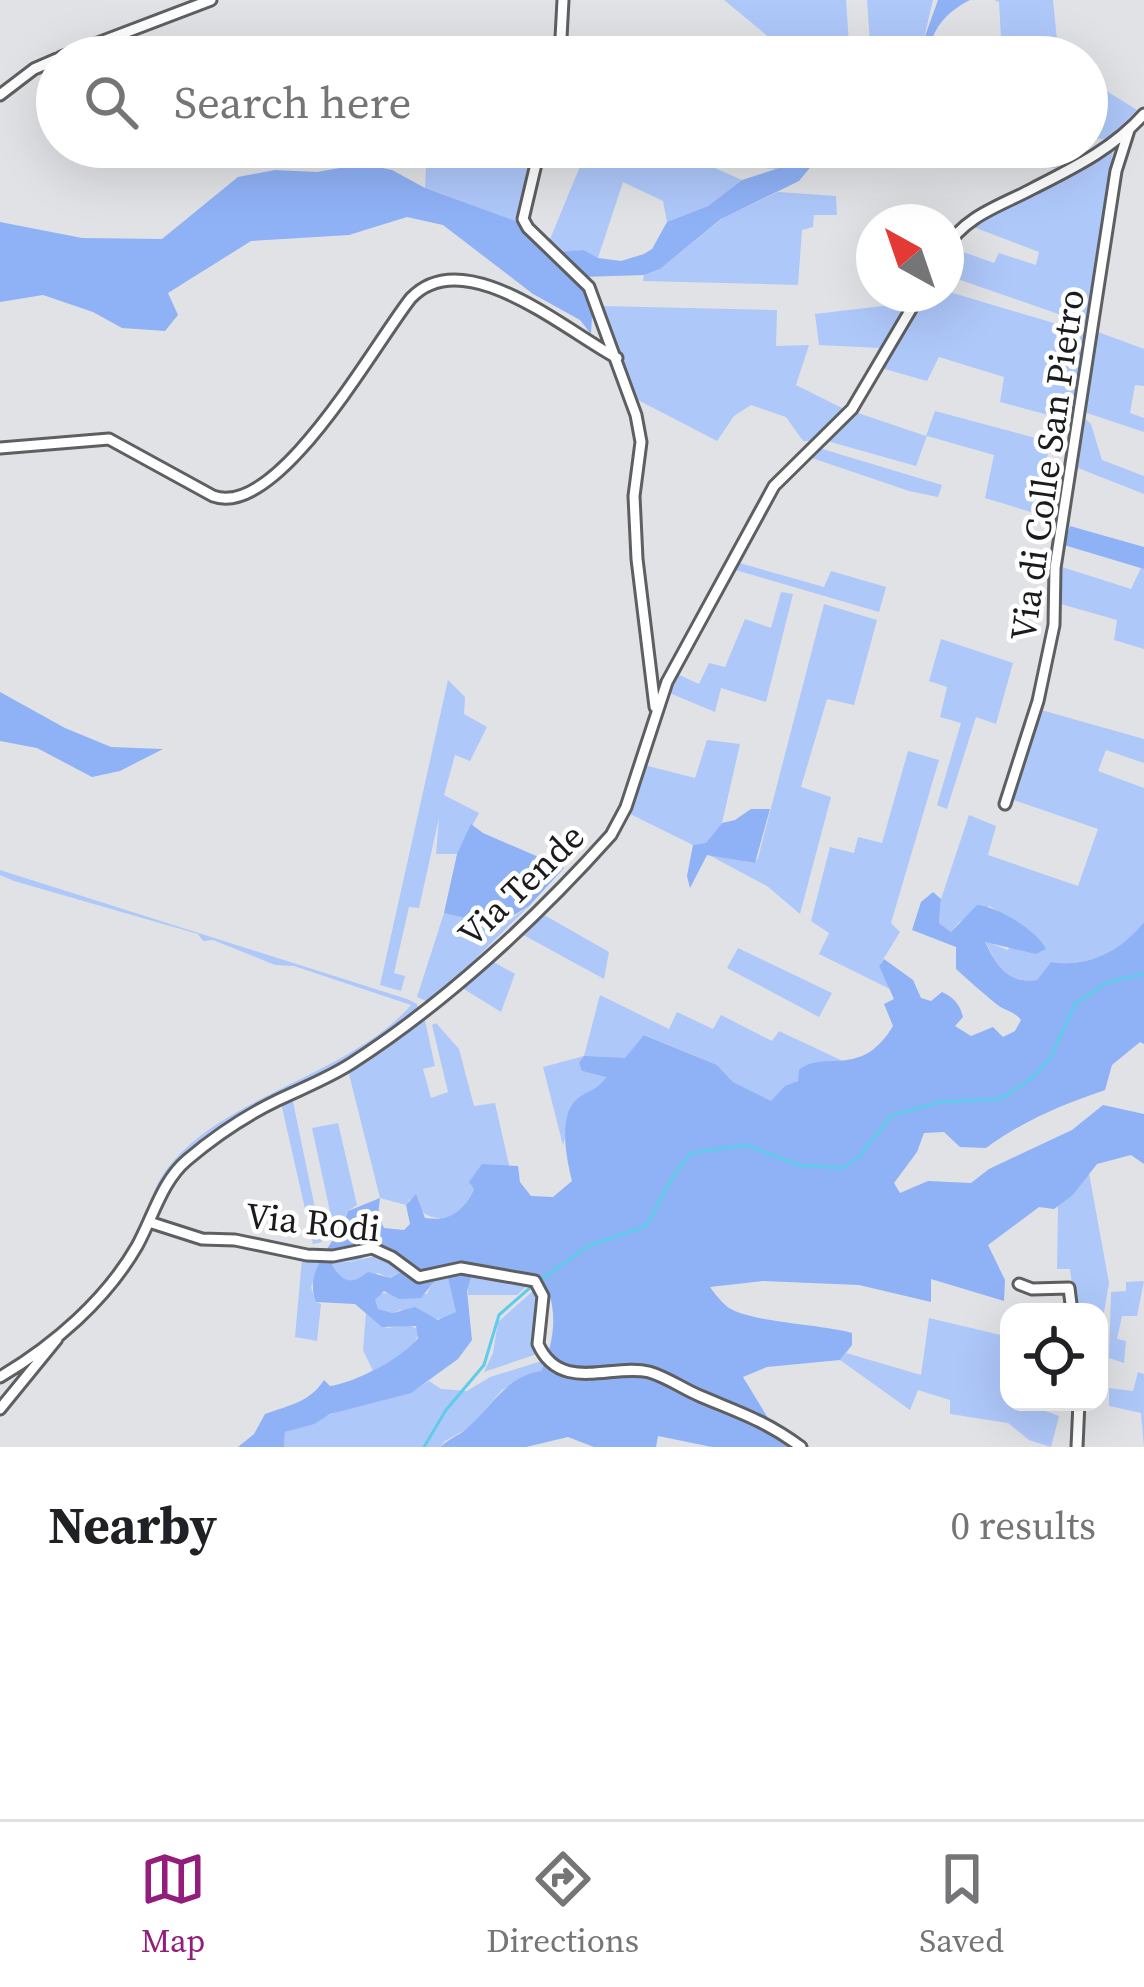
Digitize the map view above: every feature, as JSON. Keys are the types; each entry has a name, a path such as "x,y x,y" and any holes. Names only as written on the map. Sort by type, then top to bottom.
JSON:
{"street":[{"path":"107,36 211,0"},
{"path":"561,36 563,0"},
{"path":"0,95 36,68"},
{"path":"1108,145 1144,114"},
{"name":"Via di Colle San Pietro","path":"1005,804 1038,701 1054,625 1055,568 1116,171 1129,130"},
{"path":"535,168 525,223 589,286 636,415 641,442 634,496 637,560 655,712"},
{"path":"964,226 1071,168"},
{"path":"0,448 109,440 213,496 235,500 268,483 285,467 411,298 425,285 446,280 484,283 616,358"},
{"name":"Via Tende","path":"0,1377 64,1330 108,1288 170,1179 191,1156 256,1111 331,1076 379,1046 475,968 602,844 626,807 655,712 693,632 773,486 852,409 909,312"},
{"name":"Via Rodi","path":"149,1222 202,1239 235,1240 307,1256 372,1248 419,1277 460,1268 522,1278 539,1284 543,1300 538,1344 555,1364 589,1376 635,1370 654,1373 745,1411 801,1447"},
{"path":"1019,1284 1032,1289 1069,1288 1071,1303"},
{"path":"0,1409 64,1330"},
{"path":"1077,1447 1079,1411"}],"shaded area":[{"path":"724,0 846,0 849,36 768,36"},
{"path":"867,0 933,0 924,36 870,36"},
{"path":"938,0 970,0 954,10 933,36 925,36"},
{"path":"994,0 1053,0 1057,36 1001,36 999,2"},
{"path":"1108,92 1137,110 1108,139"},
{"path":"1113,150 1087,324 964,281 964,252 994,263 999,253 1036,265 1039,252 971,226 1079,168 1108,168 1108,153"},
{"path":"426,168 529,168 515,221 425,188"},
{"path":"579,168 715,168 742,180 708,206 667,222 663,201 623,182 598,258 584,250 557,253 548,244"},
{"path":"779,168 810,168 799,181 721,219 660,269 644,275 582,277 593,300 591,334 580,320 533,294 443,225 407,217 349,235 251,241 168,293 178,315 165,331 122,328 43,295 0,302 0,222 82,238 162,239 238,177 275,170 392,170 425,188 524,224 557,252 584,250 598,258 621,261 652,249 667,222 708,206 742,180"},
{"path":"778,192 836,196 837,215 814,215 813,227 802,230 798,285 643,281 644,275 660,269 723,218"},
{"path":"964,296 1087,333 1074,422 1000,402 1004,377 939,357 927,381 881,368 914,312 964,312"},
{"path":"602,306 777,310 776,346 809,345 796,385 846,410 803,441 786,417 751,405 734,416 717,441 638,400"},
{"path":"856,309 902,312 880,348 819,345 815,314"},
{"path":"1098,332 1144,349 1144,386 1135,385 1130,413 1144,418 1144,432 1084,412"},
{"path":"935,411 1069,447 1068,452 1049,451 1042,471 1065,479 1060,521 985,498 994,455 927,436 916,466 827,441 858,413 926,436"},
{"path":"1084,418 1091,424 1102,460 1144,476 1144,494 1078,468"},
{"path":"819,448 942,485 938,497 809,457"},
{"path":"1070,526 1144,547 1144,569 1064,545"},
{"path":"736,562 824,587 831,571 886,587 879,612 732,569"},
{"path":"1059,566 1131,589 1144,569 1144,649 1114,640 1117,620 1061,604"},
{"path":"781,592 793,594 766,702 721,688 715,712 667,692 675,673 699,684 709,663 725,667 745,619 771,628"},
{"path":"824,604 877,620 854,705 827,699 801,787 831,797 800,914 767,886 707,854 754,863 758,858"},
{"path":"941,639 1013,663 996,724 976,717 947,809 937,805 961,723 940,717 947,687 929,681"},
{"path":"448,680 465,697 464,714 487,727 470,761 455,755 444,795 479,813 457,854 436,854 439,818 419,908 409,907 394,973 405,976 401,991 380,985"},
{"path":"0,692 111,747 163,749 120,771 92,777 37,748 0,741"},
{"path":"1041,710 1144,739 1144,763 1106,750 1098,771 1144,788 1144,922 1103,955 1078,962 1051,962 1037,980 1027,980 1004,971 985,941 1008,950 1021,924 989,906 959,922 951,932 939,923 941,899 969,815 996,826 988,855 1078,886 1098,829 1011,799"},
{"path":"707,740 740,744 722,823 706,844 693,845 628,813 640,764 695,778"},
{"path":"908,751 939,760 891,923 900,932 879,966 892,990 819,954 829,933 811,921 830,847 854,853 858,837 882,843"},
{"path":"751,809 770,809 755,863 707,855 690,888 687,876 693,845 706,843 722,823"},
{"path":"471,824 564,868 529,906 498,925 444,913 457,854"},
{"path":"0,870 407,999 419,1010 373,1046 182,1159 148,1211 163,1175 189,1145 223,1120 344,1056 411,1005 294,966 275,965 213,940 203,941 198,934 14,881 0,875"},
{"path":"933,892 941,899 939,923 951,932 977,905 1026,927 1046,949 1036,954 985,942 1005,972 1027,981 1037,980 1051,962 1078,962 1103,955 1144,922 1144,1044 1140,1042 1112,1065 1105,1090 1043,1114 986,1148 960,1147 944,1132 924,1133 917,1152 894,1183 900,1193 928,1181 971,1183 989,1169 1072,1130 1103,1105 1144,1114 1144,1164 1131,1155 1097,1164 1072,1196 1054,1209 1039,1207 988,1245 1005,1280 1004,1301 931,1279 931,1302 859,1285 763,1281 710,1287 726,1306 740,1313 852,1333 852,1345 840,1360 767,1367 743,1377 774,1428 801,1447 712,1447 658,1436 656,1447 594,1447 568,1437 526,1447 441,1447 517,1380 541,1371 553,1323 550,1297 537,1278 448,1264 421,1298 399,1299 384,1291 375,1300 378,1309 393,1313 415,1307 438,1320 456,1312 448,1277 467,1273 471,1277 467,1291 472,1340 458,1359 411,1393 330,1414 285,1432 284,1447 238,1447 254,1434 265,1414 305,1398 324,1380 330,1386 365,1375 418,1338 416,1326 382,1327 355,1304 316,1302 313,1290 318,1266 348,1211 380,1198 378,1215 384,1228 404,1230 410,1224 406,1205 416,1194 425,1218 449,1216 470,1197 474,1189 469,1182 482,1164 518,1166 520,1182 531,1196 553,1197 572,1181 565,1140 570,1109 606,1077 582,1071 579,1063 584,1056 625,1058 644,1035 717,1065 733,1082 771,1101 785,1086 798,1081 799,1070 809,1064 856,1058 881,1043 893,1026 884,1004 894,999 879,966 884,959 913,980 921,998 931,1001 942,992 953,999 963,1017 955,1026 971,1036 993,1027 1003,1037 1015,1031 1021,1020 956,969 956,947 912,930 921,902","holes":["382,1246 405,1260 401,1272 390,1278 368,1272 348,1280 332,1265 334,1260 365,1257"]},
{"path":"529,906 463,971 426,1001 417,997 444,913 511,919"},
{"path":"539,912 609,952 604,979 518,932"},
{"path":"738,948 832,993 819,1017 727,968"},
{"path":"490,960 515,974 501,1012 459,986"},
{"path":"600,995 669,1029 677,1012 713,1029 721,1015 772,1041 779,1031 845,1062 817,1065 771,1102 733,1082 717,1065 645,1035 625,1058 609,1058 582,1071 606,1076 599,1089 576,1100 563,1145 543,1067 584,1056"},
{"path":"424,1016 435,1066 423,1069 431,1098 448,1092 432,1025 436,1023 459,1049 474,1106 495,1103 509,1165 482,1165 470,1182 474,1189 461,1212 439,1218 427,1215 410,1199 406,1205 380,1198 348,1070"},
{"path":"292,1097 322,1242 313,1244 281,1103"},
{"path":"338,1123 357,1205 348,1211 335,1235 312,1128"},
{"path":"1089,1173 1109,1283 1106,1303 1077,1303 1070,1269 1057,1269 1058,1206"},
{"path":"386,1257 401,1272 389,1278 378,1273 348,1282 332,1265 334,1260"},
{"path":"302,1259 322,1260 311,1287 321,1304 317,1341 295,1337"},
{"path":"453,1273 456,1312 450,1316 436,1319 400,1310 393,1313 378,1309 374,1300 378,1293 427,1294 435,1278"},
{"path":"467,1273 526,1282 526,1287 517,1295 468,1295"},
{"path":"1144,1281 1137,1316 1122,1316 1117,1339 1126,1341 1124,1363 1109,1358 1111,1292 1126,1291 1126,1282"},
{"path":"536,1288 537,1354 484,1372 498,1322"},
{"path":"366,1313 387,1328 409,1325 420,1330 412,1349 373,1371 363,1350"},
{"path":"929,1318 1000,1335 1000,1411 1045,1411 1059,1416 1051,1447 1029,1440 1008,1423 950,1414 950,1400 918,1390 910,1410 840,1360 846,1353 921,1375"},
{"path":"542,1361 541,1372 502,1390 470,1427 441,1447 284,1447 285,1432 429,1381 441,1389 467,1391 490,1377"},
{"path":"1138,1372 1144,1374 1144,1447 1141,1413 1109,1406 1109,1388 1133,1391"}],"waterway":[{"path":"540,1280 588,1246 646,1226 677,1170 692,1153 746,1145 798,1165 842,1168 858,1158 891,1116 940,1102 1000,1099 1050,1059 1075,1004 1108,982 1144,974"},
{"path":"424,1447 446,1410 484,1365 499,1315 532,1286"}]}
